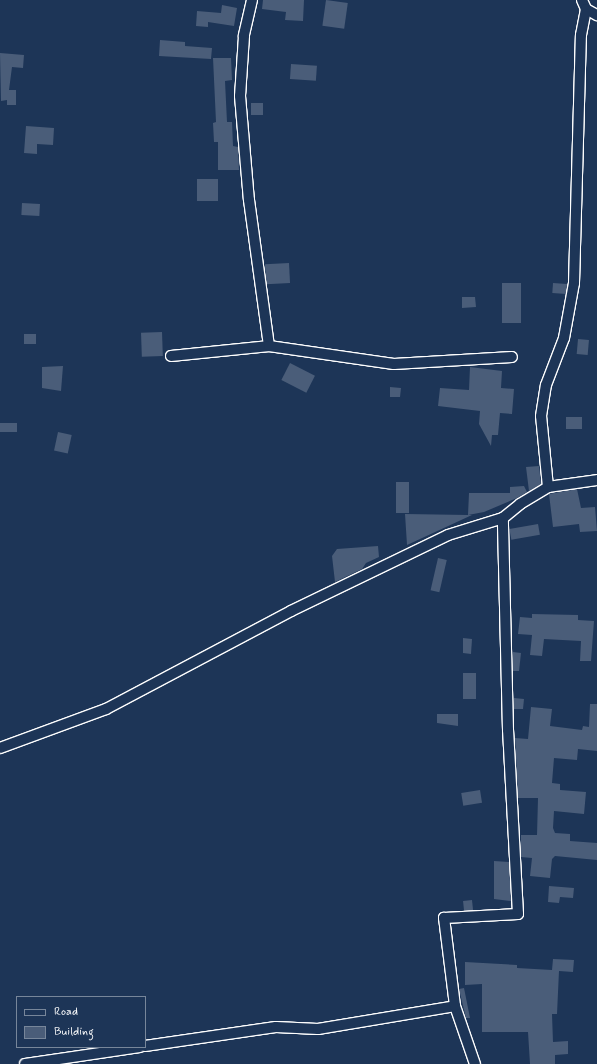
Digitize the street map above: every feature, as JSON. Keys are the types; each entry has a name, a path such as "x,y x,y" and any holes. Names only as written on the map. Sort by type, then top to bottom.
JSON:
{"street":[{"path":"252,0 244,36 240,96 249,200 269,346"},
{"path":"584,5 597,15"},
{"path":"548,487 541,416 546,385 564,338 574,283 581,35 584,5"},
{"path":"170,356 269,346 394,364 512,358"},
{"path":"0,748 106,709 291,611 434,542 503,518 520,504 548,487 597,480"},
{"path":"475,1064 455,1006 444,918 518,914 508,730 503,518"},
{"path":"146,1046 276,1027 318,1029 455,1006"},
{"path":"25,1064 133,1048"}],"building":[{"path":"263,0 304,0 303,21 285,20 286,12 262,9"},
{"path":"326,0 348,3 344,29 322,26"},
{"path":"222,5 237,8 234,26 208,22 208,27 196,26 197,11 221,13"},
{"path":"160,40 185,42 185,46 212,48 211,59 159,56"},
{"path":"0,53 24,55 23,68 12,67 9,90 16,90 16,105 7,105 7,100 1,101"},
{"path":"213,58 231,58 232,80 225,81 227,122 232,122 233,146 238,147 239,170 218,170 218,142 214,142 213,123 216,122"},
{"path":"291,64 317,66 316,81 290,79"},
{"path":"251,103 263,103 263,115 251,115"},
{"path":"26,126 54,128 53,145 37,144 37,154 24,153"},
{"path":"197,179 218,179 218,201 197,201"},
{"path":"22,203 40,204 39,216 21,215"},
{"path":"289,263 290,283 266,284 265,264"},
{"path":"502,283 521,283 521,323 502,323"},
{"path":"553,283 567,284 566,294 552,293"},
{"path":"462,297 475,297 476,307 462,308"},
{"path":"162,332 163,356 142,357 141,333"},
{"path":"24,334 36,334 36,344 24,344"},
{"path":"578,339 589,340 588,355 577,354"},
{"path":"290,363 315,376 306,393 281,380"},
{"path":"63,366 61,391 42,388 42,367"},
{"path":"470,367 502,371 501,388 514,389 512,414 500,413 498,435 492,435 491,446 479,424 480,411 438,406 440,388 469,390"},
{"path":"390,387 401,388 400,397 390,397"},
{"path":"566,417 582,417 582,429 566,429"},
{"path":"0,423 17,423 17,432 0,432"},
{"path":"58,432 72,435 68,453 54,451"},
{"path":"539,466 541,484 529,491 526,467"},
{"path":"396,482 409,482 409,513 396,513"},
{"path":"524,486 527,492 517,498 484,512 468,515 469,493 510,493 510,487"},
{"path":"577,489 581,508 595,507 597,531 580,532 579,524 553,527 549,494"},
{"path":"405,514 472,515 407,545"},
{"path":"538,524 540,535 511,540 509,529"},
{"path":"378,546 379,557 366,563 362,569 335,582 332,556 337,549"},
{"path":"438,558 447,560 439,592 431,590"},
{"path":"532,614 578,615 578,620 594,621 591,661 580,661 581,641 544,639 542,656 530,655 532,635 518,634 520,617 532,618"},
{"path":"463,638 472,639 471,654 463,653"},
{"path":"513,652 521,653 519,671 513,671"},
{"path":"463,673 476,673 476,699 463,699"},
{"path":"514,698 524,699 523,709 514,709"},
{"path":"590,704 597,704 597,751 578,749 577,760 554,758 552,783 560,784 560,790 586,792 584,814 554,811 553,828 555,833 570,834 570,841 597,843 597,860 555,856 552,859 550,878 530,876 532,858 521,857 521,835 537,835 538,798 518,798 515,738 528,739 531,707 552,709 550,726 582,730 583,726 589,727"},
{"path":"437,714 458,714 458,726 437,723"},
{"path":"480,790 482,803 463,806 461,793"},
{"path":"494,861 509,862 511,901 494,899"},
{"path":"549,886 574,888 573,898 560,897 559,903 548,902"},
{"path":"472,900 473,910 464,911 463,901"},
{"path":"553,959 574,960 573,972 559,971 557,1014 552,1014 553,1042 568,1041 568,1054 555,1055 555,1064 530,1064 528,1032 482,1032 482,984 465,985 465,962 517,965 517,968 552,970"},
{"path":"464,988 470,1018 466,1018 459,989"}]}
